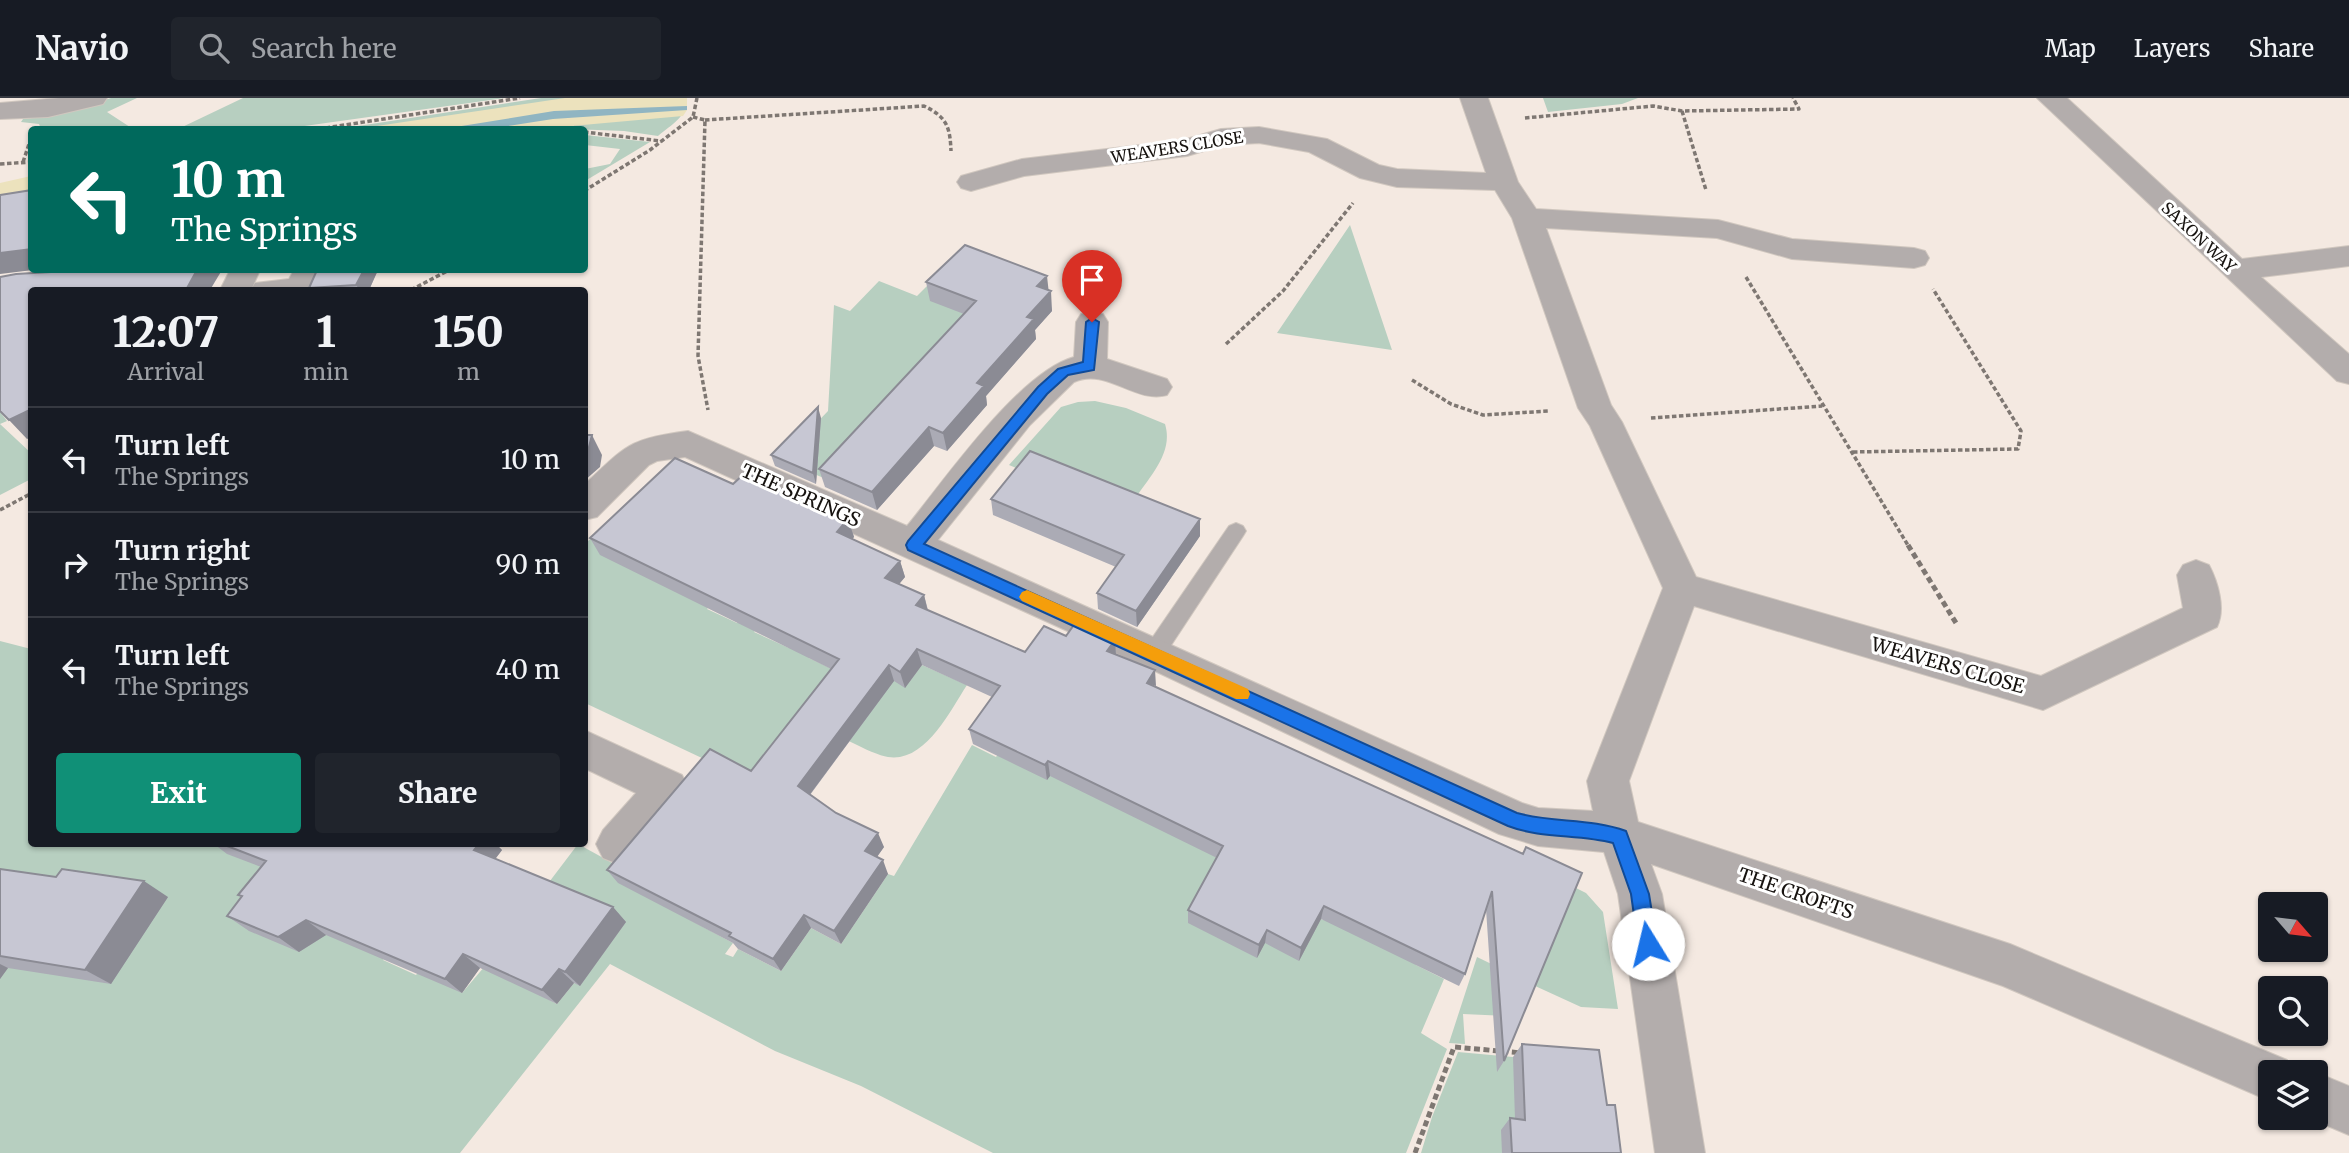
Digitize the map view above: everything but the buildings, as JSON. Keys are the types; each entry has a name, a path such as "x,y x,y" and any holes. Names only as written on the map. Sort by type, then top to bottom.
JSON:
{"street":[{"path":"0,111 47,110 93,98"},
{"name":"SAXON WAY","path":"2052,98 2349,373"},
{"path":"1479,110 1504,182 1527,218 1600,415 1682,588 1610,770 1609,793 1620,837 1640,894 1679,1153"},
{"name":"WEAVERS CLOSE","path":"972,182 1022,168 1186,148 1221,137 1259,135 1317,145 1370,172 1398,178 1504,182"},
{"path":"1527,218 1718,229 1792,249 1914,258"},
{"path":"2235,270 2349,256"},
{"path":"1090,366 1092,322"},
{"path":"913,545 1042,391 1063,372 1090,366 1155,387"},
{"path":"588,503 649,449 703,451"},
{"name":"THE SPRINGS","path":"703,451 1154,653 1514,820 1538,827 1592,830 1620,837"},
{"name":"WEAVERS CLOSE","path":"1682,588 2043,693 2203,616 2196,575"},
{"path":"588,750 667,789 618,844"},
{"name":"THE CROFTS","path":"1620,837 1640,840 2010,966 2258,1072"},
{"path":"2328,1102 2349,1111"}],"lane":[{"path":"1154,653 1236,531"}],"path":[{"path":"338,126 520,98"},
{"path":"588,188 693,117 697,98"},
{"path":"1479,110 1653,106 1682,111 1799,110 1793,98"},
{"path":"693,117 705,120 924,106 943,114 972,182"},
{"path":"1682,111 1718,229 1822,406 1853,452 1989,677"},
{"path":"703,451 698,356 705,120"},
{"path":"588,132 661,141"},
{"path":"0,163 28,162"},
{"path":"1226,344 1283,291 1350,207 1370,172"},
{"path":"1853,452 2018,449 2021,431 1914,258"},
{"path":"417,287 443,273"},
{"path":"1412,380 1451,404 1483,415 1600,415 1822,406"},
{"path":"0,510 28,495"},
{"path":"1415,1153 1454,1047 1537,1054"}],"green space":[{"path":"111,98 137,98 107,112 128,126 40,126 21,122 23,119 51,116"},
{"path":"243,98 505,98 304,126 184,126"},
{"path":"541,98 687,98 681,116 658,136 588,130 588,126 573,126 575,124 358,126"},
{"path":"1543,98 1638,98 1622,104 1548,112"},
{"path":"588,135 650,142 588,179 588,168 610,164 620,149 588,145"},
{"path":"1350,225 1392,350 1277,333"},
{"path":"947,266 1021,279 883,503 781,460 828,411 834,305 850,311 879,281 917,296"},
{"path":"1095,401 1126,408 1165,424 1167,435 1163,455 1134,500 1028,473 1009,465 1061,407"},
{"path":"0,412 7,421 0,424"},
{"path":"0,424 28,450 28,481 0,495"},
{"path":"618,512 744,569 707,609 737,623 769,587 787,595 754,632 789,648 820,613 839,622 809,658 840,673 857,647 905,687 922,665 967,685 935,733 914,752 901,757 881,755 809,721 755,783 588,704 588,541"},
{"path":"0,641 28,648 28,847 231,847 272,861 330,922 406,930 383,960 416,975 436,950 462,993 485,966 557,1004 574,983 580,985 622,927 512,931 576,847 583,847 665,892 692,921 733,943 725,954 733,957 738,949 781,971 811,928 841,944 888,874 894,876 972,745 996,757 1029,711 1081,730 1222,860 1323,920 1346,876 1416,965 1444,979 1421,1033 1447,1049 1406,1153 993,1153 861,1086 775,1051 610,964 460,1153 0,1153"},
{"path":"1574,887 1586,893 1603,912 1618,1009 1581,1007 1533,985 1507,1016 1463,1014 1465,1044 1449,1043 1477,957 1533,984"},
{"path":"1458,1052 1513,1057 1530,1111 1503,1153 1421,1153"}],"sand":[{"path":"565,98 687,98 687,110 683,116 572,126 377,126"},
{"path":"28,177 28,206 0,214 0,183"}],"water":[{"path":"687,106 687,110 553,119 508,126 462,126 554,111"}],"slow traffic":[{"path":"1027,597 1242,694"}],"route":[{"path":"1092,322 1090,366 1079,366 1063,372 1042,391 913,545 1514,820 1538,827 1579,828 1620,837 1640,894 1648,944"}]}
